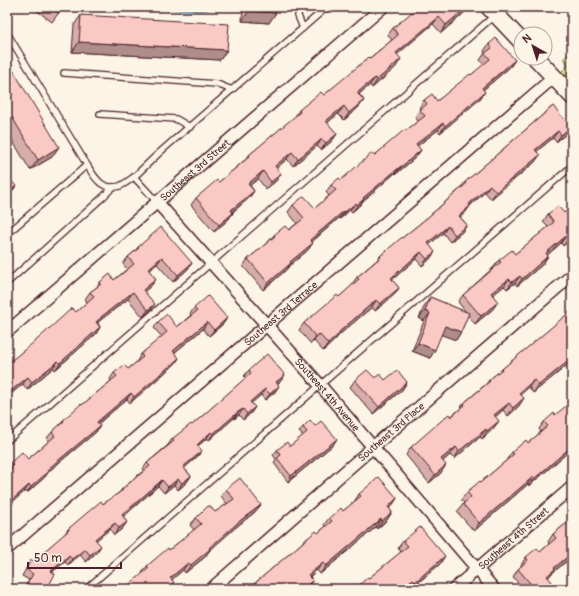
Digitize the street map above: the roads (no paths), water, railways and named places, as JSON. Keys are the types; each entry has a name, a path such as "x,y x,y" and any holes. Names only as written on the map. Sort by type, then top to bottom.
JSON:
{"street":[{"name":"Southeast 3rd Street","path":"7,332 382,7"},
{"path":"493,11 513,32"},
{"path":"544,66 572,96"},
{"name":"Southeast 3rd Terrace","path":"7,549 554,77"},
{"name":"Southeast 4th Avenue","path":"157,202 320,385 494,589"},
{"name":"Southeast 3rd Place","path":"211,589 572,276"},
{"name":"Southeast 4th Street","path":"454,589 572,487"}],"lane":[{"path":"299,7 298,16 303,28"},
{"path":"7,33 98,182 104,186 113,187 121,186 134,177 327,7"},
{"path":"7,441 212,263 493,11"},
{"path":"64,73 217,84 232,90"},
{"path":"100,114 176,119 190,127"},
{"path":"7,234 87,165"},
{"path":"86,589 572,166"},
{"path":"134,177 157,202"},
{"path":"7,283 104,197 113,187"}],"water":[{"path":"155,7 218,7 196,11"}]}
